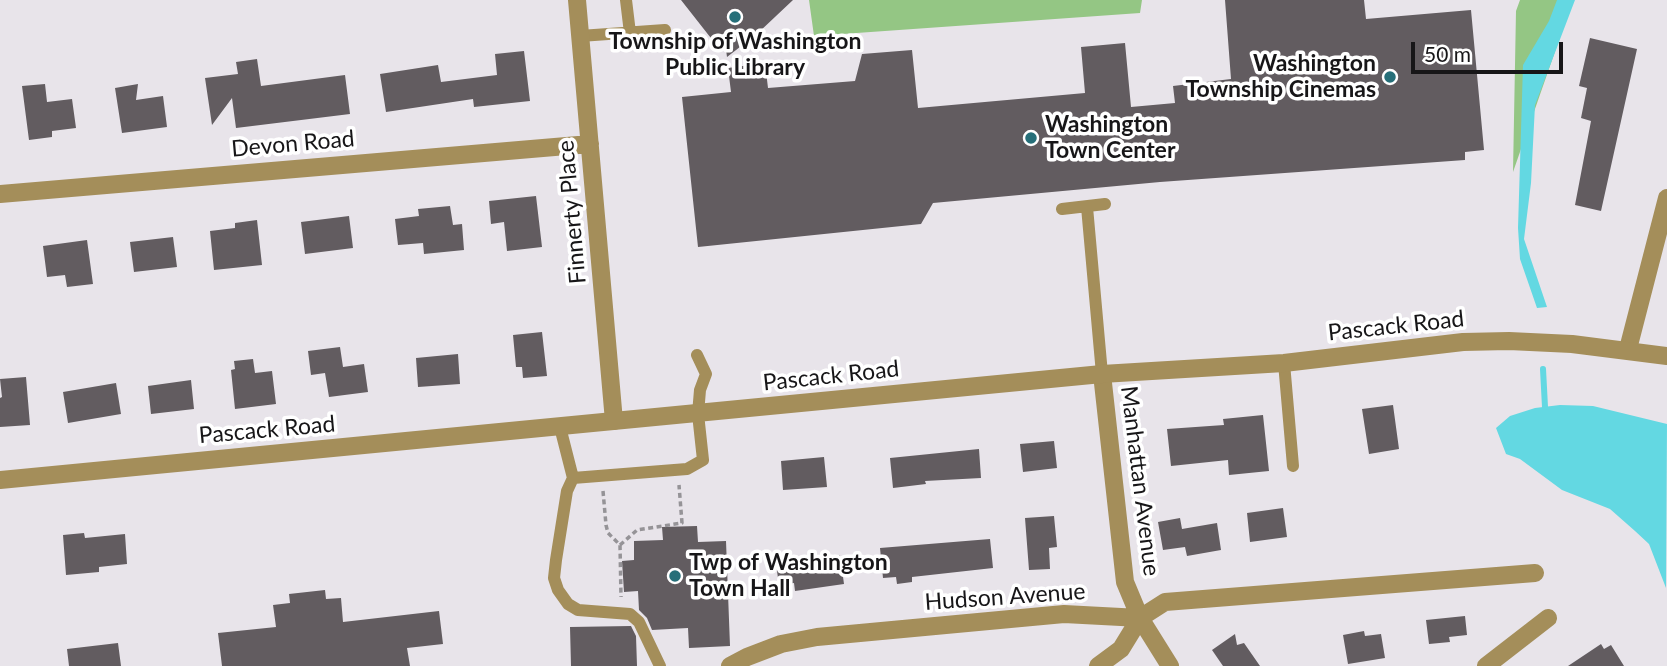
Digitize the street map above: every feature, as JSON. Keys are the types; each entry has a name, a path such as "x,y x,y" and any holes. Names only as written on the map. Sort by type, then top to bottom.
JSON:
{"street":[{"name":"Finnerty Place","path":"577,0 614,421"},
{"name":"Devon Road","path":"0,194 590,144"},
{"path":"1628,349 1666,203"},
{"name":"Pascack Road","path":"0,480 1102,374 1284,363 1463,342 1572,344 1667,356"},
{"name":"Manhattan Avenue","path":"1102,374 1125,582 1140,618 1170,666"},
{"path":"1098,666 1121,649 1140,618 1165,602 1535,573"},
{"name":"Hudson Avenue","path":"730,666 781,644 817,637 1064,614 1140,618"},
{"path":"1486,666 1548,618"}],"lane":[{"path":"626,0 630,33"},
{"path":"580,36 665,30"},
{"path":"1062,209 1105,204"},
{"path":"1087,207 1102,374"},
{"path":"573,478 687,470 703,460 698,414 700,390 706,374 697,355"},
{"path":"1284,363 1293,466"},
{"path":"561,427 573,478 567,492 556,561 554,578 558,590 568,604 578,610 630,614 639,622 660,666"}],"path":[{"path":"620,545 637,530 682,523 678,470"},
{"path":"602,476 608,533 620,545 622,613"}],"green space":[{"path":"809,0 1142,0 1140,13 814,36"},
{"path":"1520,0 1573,0 1513,172 1516,11"}],"water":[{"path":"1557,0 1575,0 1535,105 1531,183 1524,239 1547,307 1537,308 1520,259 1518,228 1523,65 1549,21"},
{"path":"1560,405 1593,406 1667,424 1666,588 1649,544 1610,509 1562,490 1520,459 1506,454 1496,428 1510,416 1535,408"}],"building":[{"name":"Township of Washington Public Library","path":"681,0 793,0 727,57 725,42 714,42"},
{"name":"Washington Town Center","path":"1225,0 1364,0 1366,19 1471,10 1484,150 1465,152 1465,160 1160,182 933,203 921,224 698,247 682,97 731,92 728,68 765,63 768,88 855,81 862,54 912,50 918,108 1085,93 1081,47 1125,43 1131,107 1175,103 1173,86 1231,79"},
{"path":"1590,38 1637,49 1601,211 1575,205 1591,121 1581,118 1587,88 1579,86"},
{"path":"524,51 530,101 474,107 473,99 386,112 380,74 438,65 441,82 497,75 495,54"},
{"path":"257,59 261,86 345,75 350,114 236,128 232,98 212,125 205,78 238,74 236,62"},
{"path":"45,84 47,102 72,99 76,128 52,131 52,137 29,140 22,86"},
{"path":"138,84 136,100 163,96 167,127 122,133 115,88"},
{"path":"536,196 542,247 507,251 504,222 491,224 489,201"},
{"path":"450,206 453,225 462,224 464,250 424,254 423,243 398,245 395,219 419,216 418,209"},
{"path":"349,216 353,248 305,254 301,222"},
{"path":"257,220 262,265 214,270 210,231 235,228 235,223"},
{"path":"173,237 177,267 134,272 130,242"},
{"path":"87,240 93,284 67,287 65,275 47,277 43,246"},
{"path":"542,332 547,376 523,378 522,367 516,367 513,335"},
{"path":"340,347 343,367 364,364 368,392 329,397 325,373 311,375 308,351"},
{"path":"458,354 460,384 418,387 416,358"},
{"path":"253,359 255,373 272,371 276,404 235,409 231,370 235,369 234,361"},
{"path":"26,377 30,425 0,427 0,379"},
{"path":"191,380 194,409 151,414 148,386"},
{"path":"116,383 121,414 68,423 63,392"},
{"path":"1393,405 1399,449 1369,454 1362,409"},
{"path":"1263,415 1269,471 1229,475 1228,460 1171,466 1167,429 1224,425 1223,419"},
{"path":"1054,441 1057,468 1023,472 1020,444"},
{"path":"979,449 981,478 925,481 926,484 893,488 890,458"},
{"path":"824,457 827,487 783,490 781,461"},
{"path":"1283,508 1287,537 1250,542 1247,513"},
{"path":"1054,516 1057,547 1049,548 1050,569 1029,570 1025,518"},
{"path":"1180,518 1182,529 1217,523 1221,550 1187,556 1185,547 1163,550 1158,522"},
{"name":"Twp of Washington Town Hall","path":"697,526 698,542 726,541 730,646 689,648 688,628 652,630 647,618 639,610 638,591 624,592 622,561 634,560 634,541 663,540 662,527"},
{"path":"84,533 85,538 125,534 127,564 99,567 99,572 66,575 63,535"},
{"path":"990,539 993,568 912,577 912,582 897,584 896,577 883,578 880,548"},
{"path":"840,555 844,584 795,591 794,583 779,585 776,564"},
{"path":"325,590 326,599 341,598 343,622 439,611 443,644 407,648 410,666 222,666 218,633 276,627 273,605 290,603 289,594"},
{"path":"1465,616 1467,635 1449,637 1450,642 1429,644 1426,620"},
{"path":"631,626 636,636 637,666 571,666 570,627"},
{"path":"1364,631 1365,636 1381,634 1385,658 1348,664 1343,635"},
{"path":"1235,634 1237,645 1244,643 1260,666 1223,666 1212,650"},
{"path":"118,643 121,666 69,666 67,649"},
{"path":"1601,644 1604,649 1611,645 1624,666 1568,666"}],"waterway":[{"path":"1543,369 1545,407"}],"place":[{"name":"Township of Washington Public Library","path":"735,17"},
{"name":"Washington Township Cinemas","path":"1390,77"},
{"name":"Washington Town Center","path":"1031,138"},
{"name":"Twp of Washington Town Hall","path":"675,576"}]}
